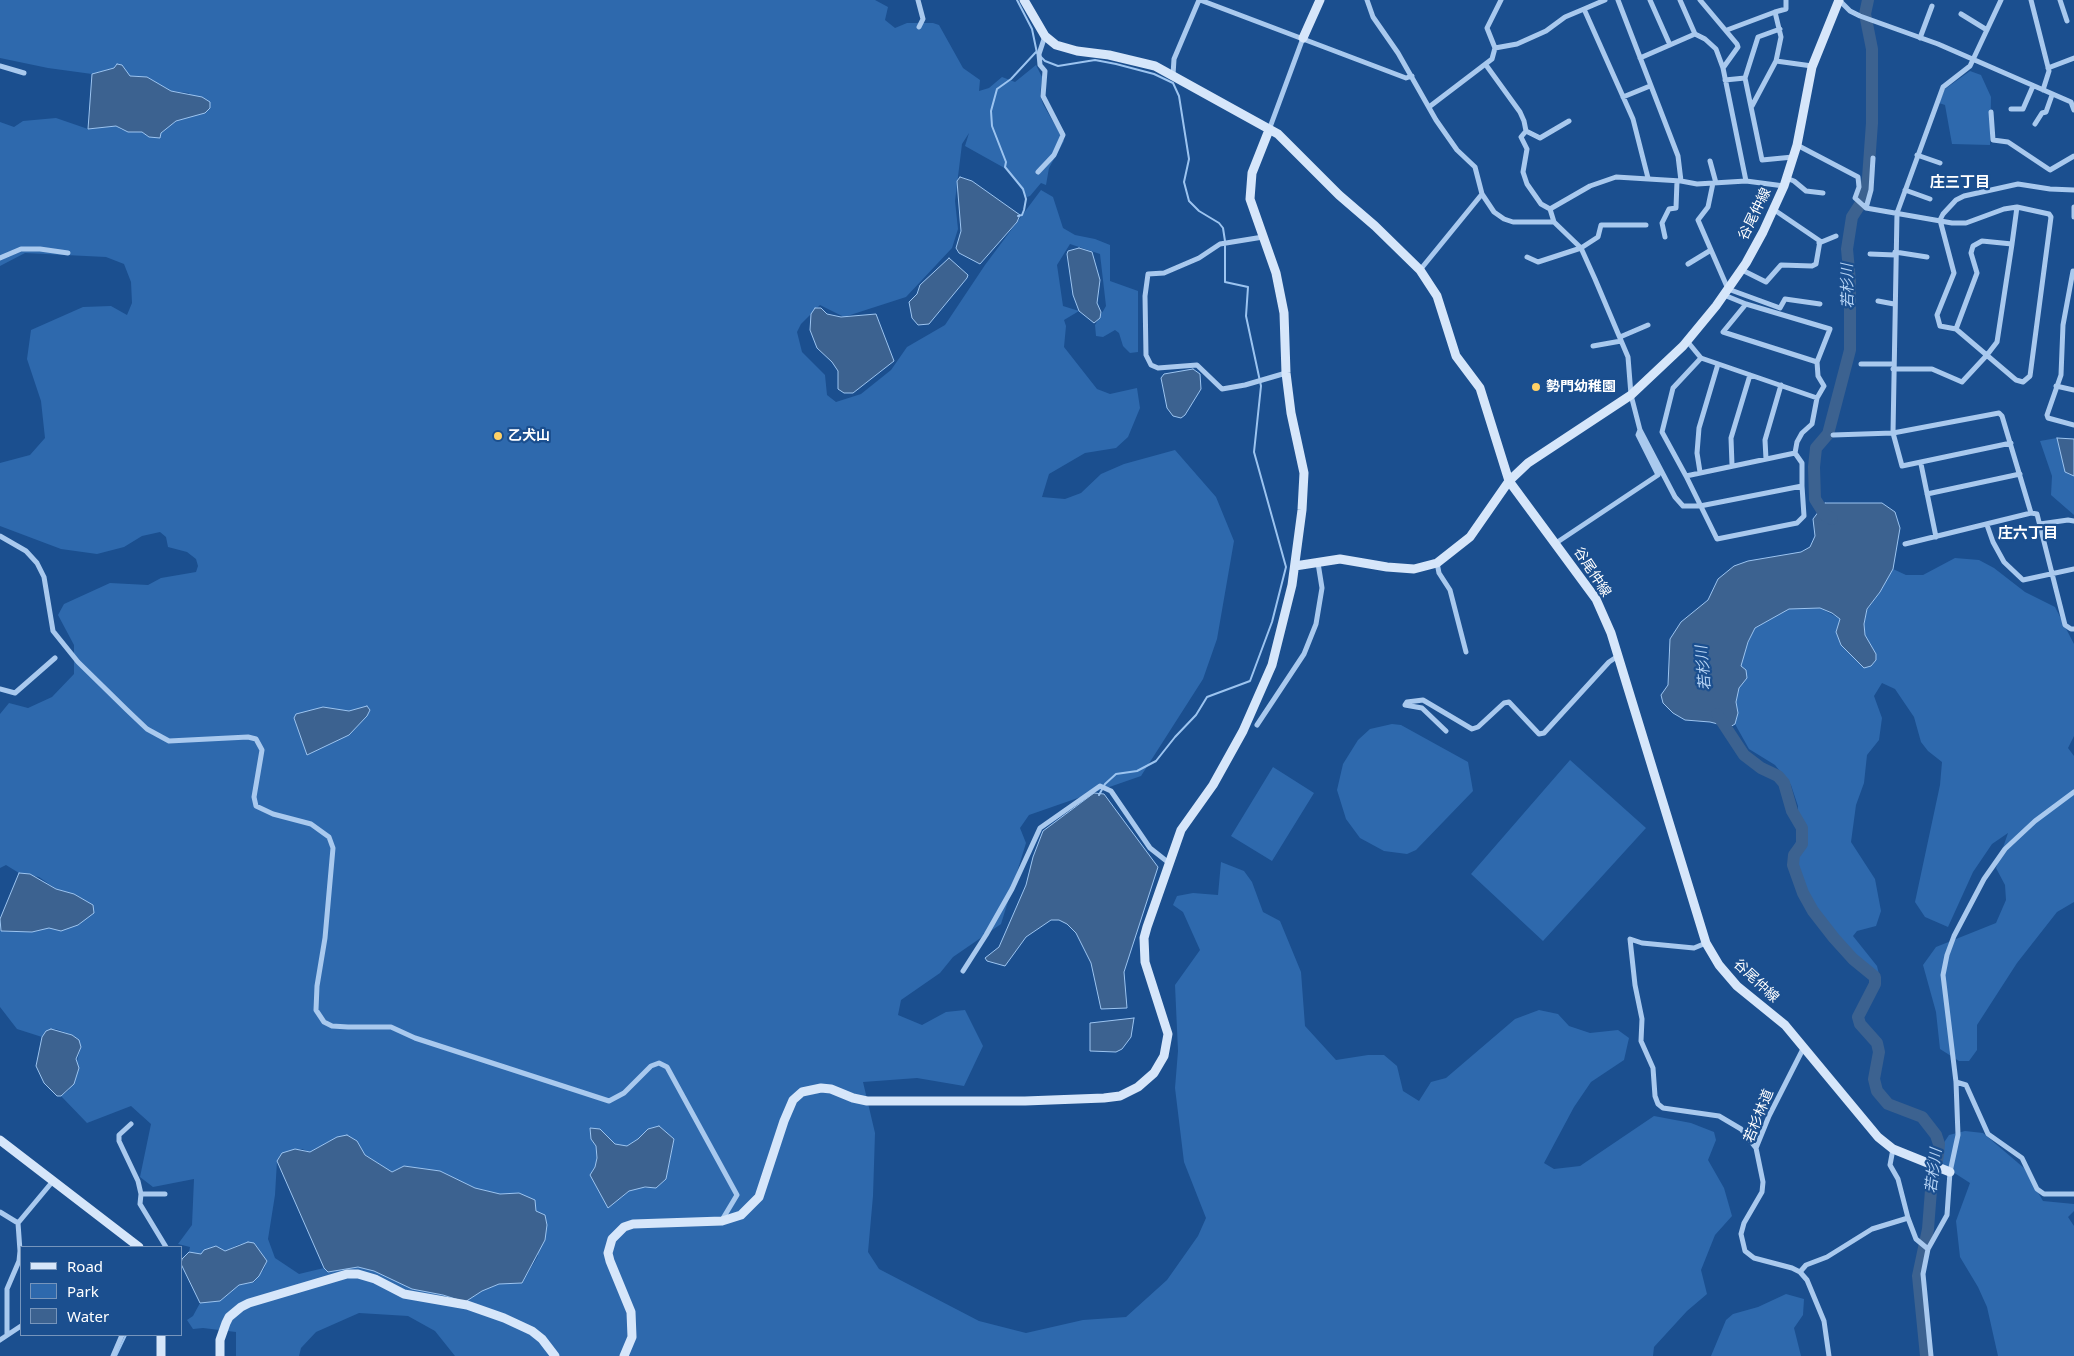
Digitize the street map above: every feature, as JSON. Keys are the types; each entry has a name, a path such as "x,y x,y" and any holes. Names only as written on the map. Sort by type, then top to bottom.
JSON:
{"street":[{"path":"918,0 924,19 919,27"},
{"path":"1024,0 1045,36 1063,48 1155,66 1269,130 1290,145 1339,195 1375,226 1420,270 1437,296 1456,356 1480,388 1509,482 1470,537 1437,563 1414,569 1387,567 1340,559 1295,566"},
{"path":"1173,75 1174,59 1200,0 1406,78 1412,76"},
{"path":"624,1356 632,1337 631,1312 610,1261 608,1253 612,1239 624,1227 633,1224 722,1221 741,1215 759,1197 793,1100 809,1090 831,1089 853,1098 868,1101 1025,1101 1120,1096 1154,1073 1168,1045 1166,1026 1145,962 1144,938 1181,830 1213,785 1243,731 1272,665 1295,566 1302,510 1304,473 1291,413 1286,373 1286,340 1279,285 1253,212 1250,186 1256,160 1303,38 1320,0"},
{"path":"1367,0 1373,17 1412,76 1429,107 1457,150 1475,167 1482,194 1494,212 1504,219 1530,223 1554,222"},
{"path":"1429,107 1468,76 1486,65 1492,58 1495,48 1487,28 1501,0"},
{"path":"1495,48 1517,44 1546,31 1565,17 1605,0"},
{"path":"1618,0 1678,156 1679,181 1676,208 1669,209 1662,223 1665,237"},
{"path":"1650,0 1670,45"},
{"path":"1680,0 1695,34 1716,49 1723,68 1746,181"},
{"path":"1700,0 1727,30 1738,47 1723,68"},
{"path":"1727,30 1786,8 1786,0"},
{"path":"1839,0 1850,11 1860,16 1920,38 2071,102 2074,110"},
{"name":"谷尾仲線","path":"1839,0 1812,66 1797,145 1785,182 1774,209 1742,270 1687,341 1631,395 1544,452 1509,482 1596,599 1611,633 1706,943 1719,965 1737,986 1784,1026 1804,1047 1878,1137 1893,1149 1922,1163 1946,1171"},
{"path":"2001,0 1970,66 1943,87 1897,213 1893,432 1899,462 1902,466 1921,464 2011,444"},
{"path":"2031,0 2048,68 2043,90"},
{"path":"2060,0 2067,21"},
{"path":"1920,38 1932,6"},
{"path":"1584,9 1634,119 1648,178"},
{"path":"1752,106 1776,61 1781,36 1775,12"},
{"path":"1961,14 1987,30"},
{"path":"1780,28 1758,37 1744,78 1752,106 1762,160 1793,157"},
{"path":"1640,58 1695,34"},
{"path":"1038,172 1054,155 1063,134 1043,96 1046,71 1040,65 1039,54 1045,36"},
{"path":"2048,68 2074,58"},
{"path":"1776,61 1812,66"},
{"path":"1486,65 1520,112 1526,131 1540,138 1569,121"},
{"path":"0,66 24,73"},
{"path":"1725,80 1744,78"},
{"path":"1624,97 1650,86"},
{"path":"2012,109 2023,109 2033,86"},
{"path":"2035,124 2042,113 2046,112 2052,94"},
{"path":"1991,112 1993,140 2008,142 2050,170 2074,156"},
{"path":"1526,131 1521,137 1527,155 1523,172 1533,194 1541,204 1550,209 1554,222 1581,248 1628,357 1631,395 1640,430 1675,497 1683,506 1700,506 1802,486"},
{"path":"1797,145 1858,177 1859,187 1855,198 1866,208 1940,220 1952,223 1966,223 2004,209 2017,207 2049,214 2051,218 2030,376 2023,382 2016,380 1956,329 1940,326 1937,315 1954,273 1940,220"},
{"path":"1917,155 1940,163"},
{"path":"1866,208 1871,190 1873,158"},
{"path":"1701,358 1673,388 1662,432 1717,539 1797,523 1804,516 1802,463 1795,453 1797,442 1802,433 1812,424 1817,398 1824,386 1818,376 1817,362 1830,330 1746,304 1726,292 1698,220 1708,207 1714,183 1710,162"},
{"path":"1550,209 1590,186 1616,178 1648,178 1698,184 1794,181 1806,191 1823,193"},
{"path":"1940,220 1956,200 1994,188 2018,184 2050,189 2074,190"},
{"path":"1905,190 1930,199"},
{"path":"1420,270 1482,194"},
{"path":"1861,364 1932,369 1962,382 1997,342 2017,207"},
{"path":"2074,207 2074,217"},
{"path":"1742,270 1766,282 1781,265 1812,266 1816,264 1820,240 1774,209"},
{"path":"1527,258 1538,262 1581,248 1598,237 1601,225 1646,224"},
{"path":"1819,243 1836,236"},
{"path":"1263,237 1220,244 1200,258 1164,273 1148,274 1145,296 1146,355 1151,365 1158,368 1197,365 1222,389 1244,386 1286,373"},
{"path":"1956,329 1977,272 1970,254 1973,246 1982,241 2012,244"},
{"path":"0,258 21,249 40,249 68,253"},
{"path":"1688,264 1711,250"},
{"path":"1870,254 1895,253 1927,257"},
{"path":"2074,270 2067,294 2071,303 2063,325 2062,370 2046,415 2048,418 2074,425"},
{"path":"1726,292 1780,308 1785,299 1820,304"},
{"path":"1878,301 1894,304"},
{"path":"1746,304 1723,332 1817,362"},
{"path":"1593,346 1620,339 1648,325"},
{"path":"1687,341 1701,358 1817,398"},
{"path":"1700,472 1697,453 1699,428 1718,364"},
{"path":"1732,465 1731,438 1750,375"},
{"path":"1766,459 1765,440 1781,386"},
{"path":"2056,386 2074,390"},
{"path":"1833,435 1893,432 1998,413 2002,416 2031,513"},
{"path":"1556,543 1658,475 1638,435 1640,430"},
{"path":"1686,476 1795,453"},
{"path":"1921,464 1936,536"},
{"path":"1927,494 2020,474"},
{"path":"1905,544 2031,513 2037,514 2065,625 2074,629"},
{"path":"2040,524 2068,520 2074,521"},
{"path":"1987,525 1993,542 2004,562 2023,580 2074,569"},
{"path":"0,536 26,550 44,577 52,631 78,662 147,729 169,741 248,737 256,739 262,750 254,797 256,806 273,814 311,824 329,836 333,848 326,938 317,986 316,1010 324,1022 332,1026 391,1027 415,1038 609,1101 624,1093 651,1066 659,1063 667,1067 737,1195 722,1221"},
{"path":"1257,724 1304,654 1316,624 1322,588 1318,563"},
{"path":"1437,563 1439,574 1450,590 1466,652"},
{"path":"1446,731 1422,708 1405,705 1407,702 1423,700 1472,729 1478,728 1504,703 1509,702 1539,734 1544,733 1609,662 1618,656"},
{"path":"0,689 15,693 55,658"},
{"path":"963,971 1007,897 1040,828 1100,786 1111,791 1150,848 1169,863"},
{"path":"1931,1356 1923,1274 1928,1248 1947,1215 1946,1171 1958,1135 1956,1082 1944,974 1947,956 1954,936 1984,879 2005,849 2035,821 2074,792"},
{"path":"1706,943 1694,948 1642,943 1630,939 1635,985 1642,1019 1641,1041 1653,1068 1655,1096 1658,1104 1663,1108 1719,1116 1741,1129 1756,1148"},
{"name":"若杉林道","path":"1800,1272 1754,1258 1745,1251 1741,1234 1744,1223 1762,1192 1763,1182 1756,1148 1769,1116 1804,1047"},
{"path":"1956,1082 1966,1084 1988,1134 2022,1158 2037,1189 2044,1194 2074,1194"},
{"path":"131,1124 119,1135 119,1141 141,1194 140,1204 165,1246"},
{"path":"0,1140 138,1246"},
{"path":"1893,1149 1890,1165 1898,1179 1908,1218 1920,1243 1928,1248"},
{"path":"7,1334 7,1289 20,1251 18,1223 53,1181"},
{"path":"141,1194 165,1194"},
{"path":"0,1212 18,1223"},
{"path":"1829,1356 1824,1321 1807,1280 1800,1272 1806,1265 1827,1257 1872,1229 1908,1218"},
{"path":"220,1356 220,1340 226,1323 229,1317 241,1307 347,1274 358,1274 375,1279 404,1294 467,1305 504,1318 532,1331 542,1339 555,1356"},
{"path":"0,1340 20,1327"},
{"path":"113,1356 122,1336"},
{"path":"161,1336 161,1356"}],"green space":[{"path":"0,0 875,0 888,7 885,20 895,28 907,23 933,23 939,25 963,68 980,80 979,91 989,88 1002,77 1015,82 1036,65 1042,77 1040,95 1043,104 1064,141 1049,168 1046,185 1041,183 1027,197 1008,170 965,146 969,133 962,144 955,201 958,229 952,248 906,297 844,317 820,305 801,324 797,332 802,352 825,375 827,395 836,402 861,394 891,370 907,347 945,325 985,265 1041,190 1053,197 1063,228 1075,235 1095,239 1110,245 1110,281 1138,291 1138,352 1130,353 1123,346 1119,333 1115,330 1103,337 1096,336 1095,325 1106,306 1100,254 1070,244 1057,265 1063,306 1079,311 1064,320 1066,326 1064,347 1097,389 1110,394 1137,388 1140,408 1128,437 1116,448 1085,453 1049,474 1042,497 1065,499 1081,493 1101,474 1124,464 1175,450 1216,497 1234,541 1217,639 1203,679 1141,776 1029,815 1020,828 1026,843 1001,924 953,957 940,973 901,1000 898,1015 922,1025 946,1012 965,1010 983,1046 964,1086 917,1078 863,1082 875,1133 873,1196 868,1252 879,1269 979,1321 1026,1333 1083,1320 1126,1317 1167,1280 1198,1236 1206,1218 1184,1162 1175,1088 1178,1051 1175,985 1200,950 1183,912 1173,905 1177,896 1193,893 1218,895 1221,862 1244,871 1252,882 1263,912 1280,921 1301,972 1305,1026 1336,1060 1368,1055 1384,1055 1397,1066 1403,1091 1419,1101 1431,1082 1446,1078 1515,1019 1539,1010 1558,1014 1569,1026 1590,1033 1618,1030 1629,1038 1624,1060 1591,1082 1574,1107 1544,1163 1554,1169 1580,1166 1654,1116 1691,1123 1714,1132 1716,1140 1708,1160 1724,1188 1732,1216 1715,1235 1701,1270 1707,1294 1687,1311 1654,1347 1653,1356 455,1356 435,1331 408,1316 359,1313 316,1332 301,1348 299,1356 236,1356 236,1332 203,1328 193,1329 187,1320 193,1316 200,1303 220,1301 239,1285 254,1282 264,1269 267,1261 254,1243 240,1244 225,1251 216,1246 204,1250 201,1254 193,1254 189,1252 190,1247 178,1244 192,1225 194,1179 153,1187 140,1177 151,1124 131,1106 87,1123 61,1096 69,1090 81,1047 72,1035 56,1029 46,1031 42,1037 17,1029 0,1007 0,931 32,932 49,928 61,931 93,905 74,894 56,889 39,877 19,873 6,865 0,868 0,714 9,703 28,708 52,697 74,674 74,645 58,615 64,604 110,583 148,585 161,578 196,572 198,566 196,559 187,552 168,547 166,537 160,532 142,536 124,547 97,554 61,549 0,526 0,463 30,455 45,438 41,401 27,359 31,330 83,307 111,306 127,315 132,303 131,282 124,264 106,257 25,253 0,266 0,122 14,127 23,121 56,118 88,129 116,126 122,130 142,132 149,137 161,133 176,121 197,114 189,93 171,91 147,77 130,76 114,68 92,74 48,68 0,58","holes":["590,1128 600,1129 615,1144 627,1146 648,1129 674,1139 666,1179 656,1188 638,1188 629,1191 621,1198 590,1175 595,1167 597,1158 596,1146 591,1139","337,1137 357,1141 365,1155 392,1172 404,1166 440,1171 475,1188 500,1194 519,1193 536,1211 538,1256 522,1283 499,1284 482,1291 465,1302 443,1295 412,1289 374,1271 358,1267 328,1272 324,1268 299,1274 275,1258 268,1239 275,1195 277,1161 282,1153 302,1149 310,1152"]},
{"path":"1970,71 1981,75 1991,97 1990,145 1952,144 1945,105 1939,103 1945,89"},
{"path":"2057,438 2065,472 2074,476 2074,515 2051,495 2052,476 2040,441"},
{"path":"1955,558 1979,560 1994,568 2025,592 2055,607 2074,644 2074,736 2068,748 2074,756 2074,902 2057,912 2017,963 1977,1025 1977,1050 1969,1061 1959,1061 1940,1049 1936,1012 1923,965 1936,947 1996,923 2006,900 2005,885 1996,868 2008,833 1992,844 1973,872 1948,927 1925,917 1915,902 1940,785 1942,762 1928,751 1921,742 1914,717 1895,689 1882,683 1874,696 1882,718 1879,740 1867,755 1864,783 1856,805 1851,842 1875,879 1881,911 1876,926 1857,931 1853,936 1877,966 1879,974 1856,967 1810,914 1790,854 1796,842 1798,806 1791,785 1775,765 1749,749 1735,724 1738,713 1736,702 1742,656 1755,628 1788,609 1820,608 1840,619 1836,632 1841,645 1858,662 1876,654 1865,635 1864,624 1867,610 1893,569 1906,575 1923,575"},
{"path":"1392,724 1401,725 1468,762 1473,791 1416,850 1407,854 1384,851 1360,838 1346,819 1337,790 1343,764 1358,740 1370,729"},
{"path":"1570,760 1646,828 1543,941 1471,874"},
{"path":"1273,767 1314,793 1272,861 1231,836"},
{"path":"1965,1131 1983,1133 2024,1168 2043,1201 2074,1204 2074,1211 2068,1217 2074,1226 2074,1356 1998,1356 1987,1307 1978,1287 1960,1257 1956,1221 1970,1183 1942,1165 1943,1144 1949,1135"},
{"path":"1786,1294 1804,1299 1803,1315 1794,1328 1801,1356 1711,1356 1726,1320 1733,1314 1758,1307"}],"water":[{"path":"117,64 122,65 130,76 147,77 171,91 202,97 210,102 210,108 205,113 176,121 161,133 160,138 149,137 142,132 128,132 116,126 88,129 92,74 114,68"},
{"path":"960,177 972,181 1020,215 1017,222 980,264 959,253 956,248 961,231 957,181"},
{"path":"1079,248 1092,252 1100,280 1097,303 1101,312 1100,318 1094,323 1079,311 1073,295 1067,254 1068,251"},
{"path":"949,258 968,275 967,278 929,324 918,325 912,318 909,302 917,294 920,285"},
{"path":"815,308 821,308 827,314 841,317 876,314 894,361 853,393 844,393 838,389 838,371 832,362 817,348 810,330 811,314"},
{"path":"1193,369 1200,374 1201,389 1185,415 1181,418 1173,416 1167,408 1161,378 1164,374"},
{"path":"2057,438 2074,439 2074,476 2065,472"},
{"path":"1825,503 1882,503 1895,512 1900,528 1893,569 1880,592 1867,609 1864,624 1865,635 1876,654 1876,660 1871,666 1864,668 1841,645 1836,632 1840,619 1832,613 1820,608 1789,609 1755,628 1748,642 1741,666 1746,670 1747,678 1739,688 1736,702 1738,713 1735,724 1730,727 1710,722 1685,720 1673,713 1663,703 1661,695 1668,685 1670,639 1681,622 1708,600 1718,579 1734,566 1748,561 1801,552 1810,547 1815,536 1813,519"},
{"path":"367,706 370,710 367,716 349,735 307,755 294,718 296,714 323,707 349,711"},
{"path":"1094,793 1104,794 1158,867 1124,972 1127,1008 1101,1009 1091,963 1076,933 1067,924 1059,920 1051,920 1026,937 1005,966 987,961 985,958 999,947 1026,885 1033,857 1043,831"},
{"path":"19,873 30,874 56,889 74,894 93,905 94,913 78,925 61,931 49,928 32,932 1,931 0,919"},
{"path":"1134,1018 1131,1037 1122,1049 1116,1052 1090,1051 1090,1023"},
{"path":"51,1029 72,1035 79,1040 81,1047 76,1059 79,1068 74,1084 61,1096 57,1096 44,1083 36,1066 42,1037 46,1031"},
{"path":"659,1126 674,1139 666,1179 656,1188 645,1187 629,1191 608,1208 590,1175 595,1167 597,1158 596,1146 591,1139 590,1128 600,1129 615,1144 627,1146 648,1129"},
{"path":"347,1135 357,1141 365,1155 392,1172 404,1166 440,1171 475,1188 500,1194 519,1193 535,1200 536,1211 545,1215 547,1225 545,1240 522,1283 499,1284 482,1291 465,1302 443,1295 412,1289 374,1271 358,1267 328,1272 324,1268 277,1161 282,1153 295,1149 310,1152 337,1137"},
{"path":"248,1242 254,1243 267,1261 259,1276 253,1282 239,1285 220,1301 200,1303 182,1266 182,1259 189,1252 201,1254 204,1250 216,1246 225,1251"}],"waterway":[{"path":"1017,0 1032,29 1037,53"},
{"name":"若杉川","path":"1832,519 1825,515 1815,499 1814,467 1816,448 1828,434 1850,350 1850,281 1847,249 1852,217 1863,200 1868,178 1872,123 1872,49 1865,14 1868,0"},
{"path":"1018,216 1022,215 1026,199 1023,189 1005,167 1006,162 992,126 991,111 997,89 1011,79 1036,52"},
{"path":"1041,57 1045,61 1058,66 1095,60 1116,64 1154,74 1173,83 1179,96 1189,159 1184,182 1189,201 1199,211 1219,223 1223,228 1225,241"},
{"path":"1099,795 1105,784 1116,774 1137,771 1156,761 1196,715 1207,697 1250,681 1272,622 1286,567 1254,452 1261,386 1246,316 1248,287 1225,282 1225,246"},
{"name":"若杉川","path":"1717,714 1744,755 1761,768 1778,776 1784,783 1792,811 1802,828 1802,844 1794,855 1793,865 1803,893 1813,911 1834,938 1853,959 1875,977 1875,984 1858,1017 1860,1024 1877,1043 1879,1052 1874,1079 1877,1091 1888,1104 1922,1117 1936,1135 1939,1144 1931,1190 1928,1229 1918,1276 1926,1356"},
{"path":"116,1356 126,1336"}],"place":[{"name":"勢門幼稚園","path":"1536,387"},
{"name":"乙犬山","path":"498,436"}],"district":[{"name":"庄三丁目","path":"1960,183"},
{"name":"庄六丁目","path":"2028,534"}]}
